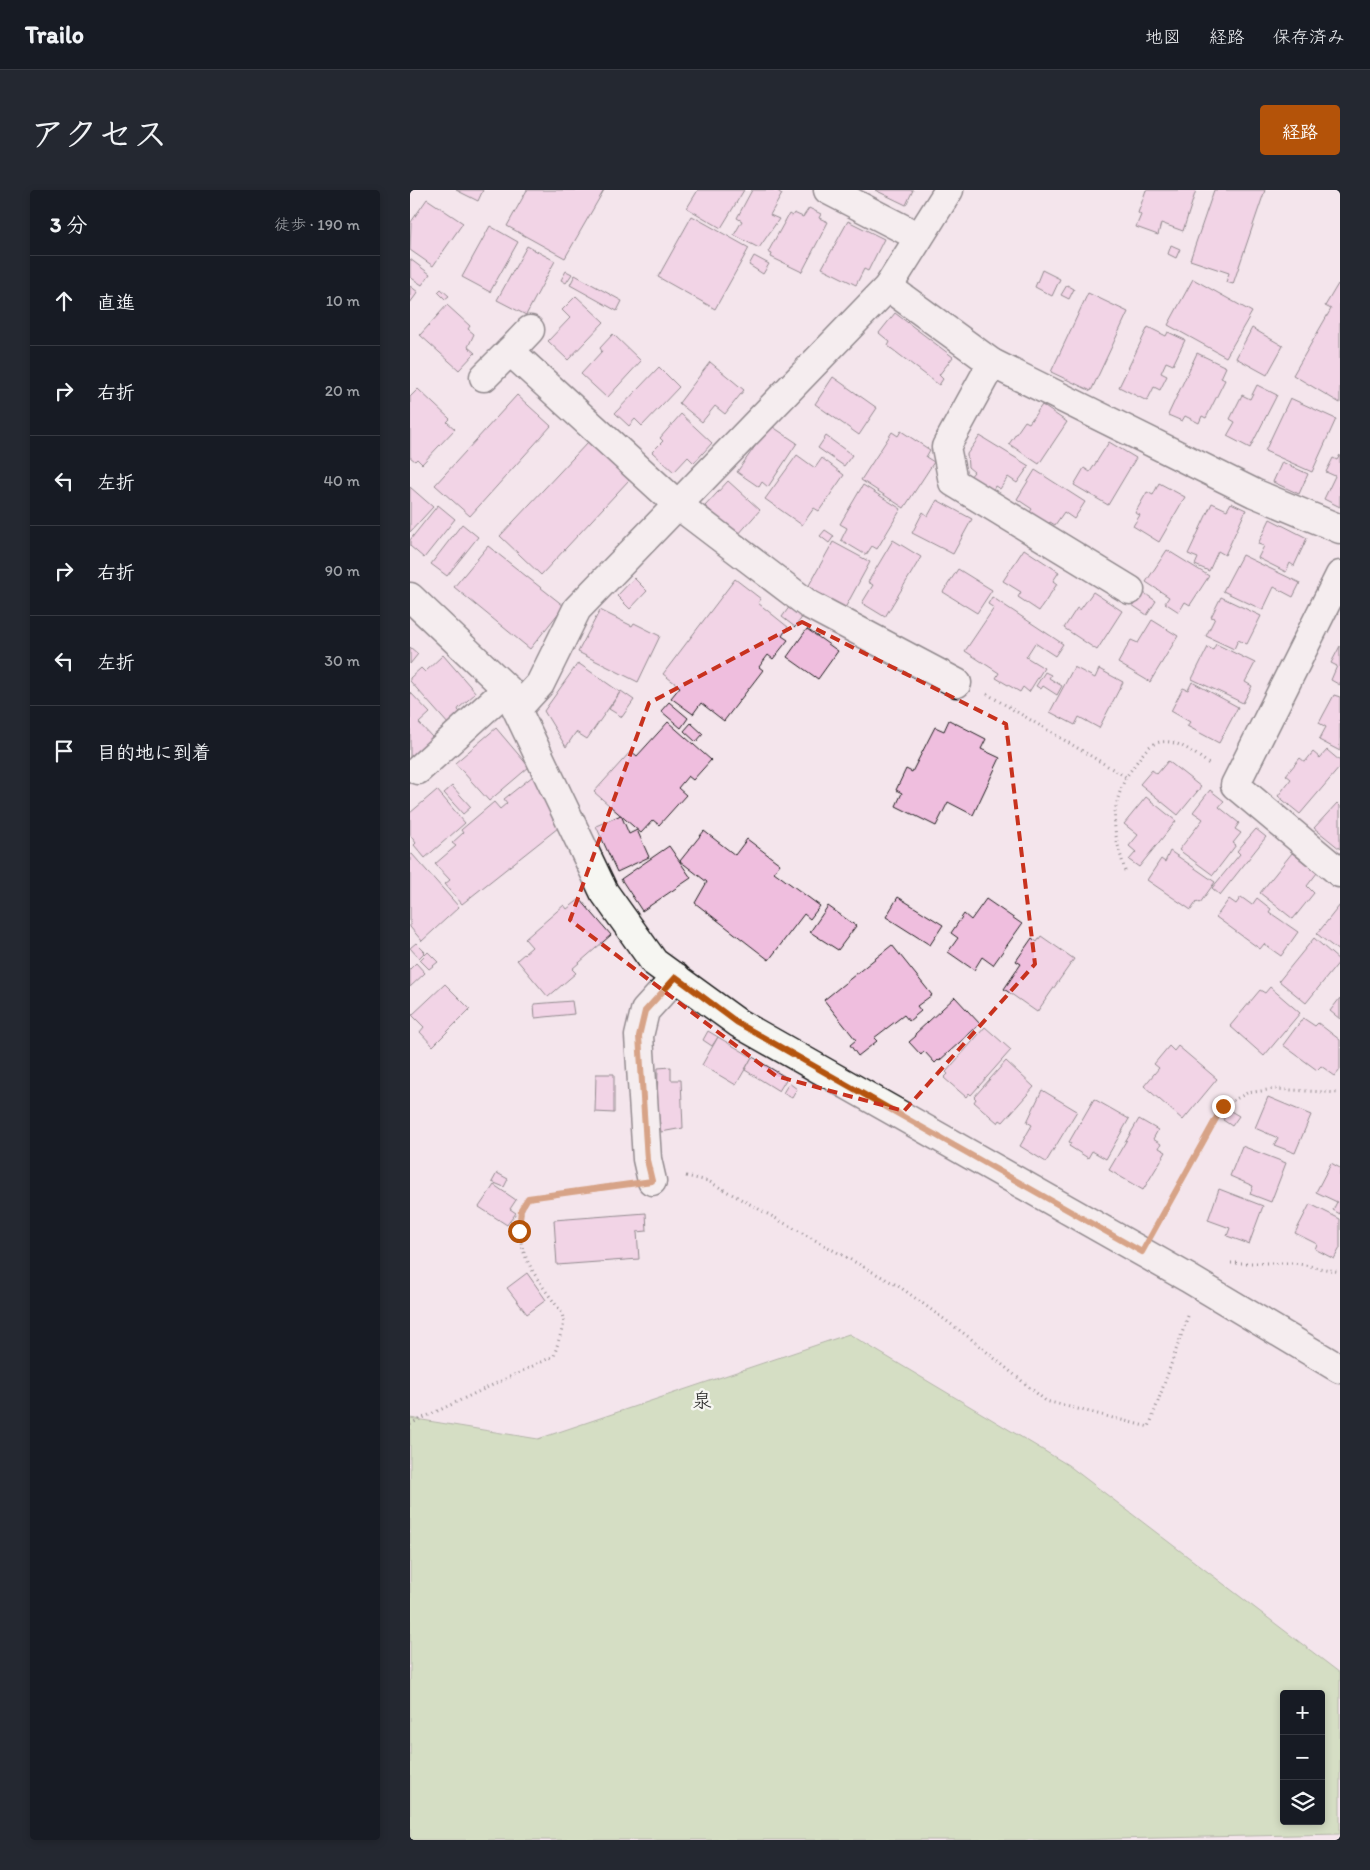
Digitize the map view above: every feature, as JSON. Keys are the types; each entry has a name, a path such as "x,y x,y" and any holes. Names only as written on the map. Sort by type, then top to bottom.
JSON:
{"street":[{"path":"828,190 919,238"},
{"path":"418,770 512,699 540,684 577,609 888,287 949,190"},
{"path":"888,287 992,363 1254,493 1340,529"},
{"path":"484,377 530,330"},
{"path":"510,351 678,505 808,604 956,683"},
{"path":"992,363 946,446 952,482 1130,590"},
{"path":"1340,575 1235,785 1340,873"},
{"path":"410,597 512,699 604,892 654,962 738,1023 1196,1283 1340,1369"},
{"path":"652,1181 647,1160 639,1036 645,1011 676,977"}],"path":[{"path":"956,683 974,686 1126,777"},
{"path":"1125,871 1112,826 1118,793 1126,777 1149,747 1168,742 1188,748 1235,785"},
{"path":"1142,1252 1223,1106 1247,1093 1275,1089 1340,1093"},
{"path":"410,1424 554,1356 564,1323 562,1312 522,1253 519,1231 521,1209 528,1198 688,1175 708,1181 900,1286 970,1338 1046,1400 1149,1427 1190,1310 1199,1263 1294,1263 1340,1272"}],"highlighted area":[{"path":"802,622 1006,724 1035,964 904,1111 776,1076 570,920 649,703"}],"green space":[{"path":"849,1334 1068,1465 1340,1673 1340,1834 1069,1840 410,1840 410,1418 538,1439"}],"building":[{"path":"456,190 483,190 478,201"},
{"path":"527,190 604,190 565,258 507,226"},
{"path":"698,190 744,190 721,228 687,208"},
{"path":"752,190 776,190 782,194 770,215 779,219 759,248 734,235 742,221 737,218"},
{"path":"875,190 913,190 906,205"},
{"path":"1146,190 1196,190 1183,231 1161,223 1158,235 1136,227 1141,215 1138,213"},
{"path":"1214,190 1265,190 1233,284 1226,282 1229,273 1190,260"},
{"path":"427,199 463,223 433,266 410,250 411,222"},
{"path":"809,208 821,214 819,218 828,222 802,272 771,257 772,254 768,252 789,214 792,216 794,213 803,217"},
{"path":"692,216 749,248 715,309 658,277"},
{"path":"848,221 884,239 868,271 864,269 856,285 822,268"},
{"path":"490,226 518,242 490,292 462,277"},
{"path":"1171,245 1180,249 1176,258 1168,254"},
{"path":"527,246 555,261 526,315 497,300"},
{"path":"754,256 769,264 763,274 749,265"},
{"path":"410,259 430,274 422,285 410,277"},
{"path":"1042,270 1060,279 1052,296 1035,287"},
{"path":"566,271 572,274 566,283 561,280"},
{"path":"575,275 622,301 617,311 570,285"},
{"path":"1193,279 1252,312 1226,357 1168,325"},
{"path":"1338,284 1340,286 1340,403 1293,375 1331,309 1325,306"},
{"path":"1067,285 1074,289 1069,299 1061,295"},
{"path":"410,286 418,292 410,303"},
{"path":"441,289 449,296 445,299 438,292"},
{"path":"1088,293 1128,312 1091,391 1051,372"},
{"path":"576,296 604,322 568,360 548,341 570,318 562,310"},
{"path":"447,305 470,326 468,329 474,334 468,347 475,353 459,370 420,335"},
{"path":"895,313 953,357 939,375 943,379 939,385 888,346 890,342 879,333"},
{"path":"1148,327 1166,336 1168,332 1185,340 1173,365 1166,362 1161,373 1167,376 1160,390 1154,387 1147,401 1119,387"},
{"path":"1252,328 1283,346 1267,375 1236,358"},
{"path":"613,334 641,361 607,398 581,374 602,351 600,348"},
{"path":"1197,353 1226,367 1221,378 1225,380 1206,418 1202,416 1199,423 1185,416 1182,421 1168,415"},
{"path":"710,362 744,390 725,414 715,406 702,422 679,403"},
{"path":"659,367 679,387 642,426 635,419 629,426 615,413"},
{"path":"833,377 877,408 859,435 815,404"},
{"path":"1257,385 1277,395 1250,448 1227,436 1235,422 1230,419 1242,395 1250,399"},
{"path":"418,389 450,419 447,422 455,429 422,464 417,459 415,461 410,457 410,397"},
{"path":"517,395 551,426 470,516 435,485"},
{"path":"1290,398 1336,419 1312,472 1265,451"},
{"path":"1042,405 1067,422 1039,464 1009,444 1025,421 1029,423"},
{"path":"681,414 712,443 694,463 688,457 674,472 652,452 663,441 660,438"},
{"path":"770,425 797,443 768,487 762,482 759,487 737,472"},
{"path":"901,431 930,450 926,457 934,462 904,508 861,480 892,432 898,436"},
{"path":"826,436 852,455 844,466 818,448"},
{"path":"980,436 1029,466 1017,483 1008,477 1000,489 995,486 992,492 969,478 974,472 968,467 967,454"},
{"path":"588,442 629,480 541,575 500,536"},
{"path":"1109,442 1136,458 1108,505 1074,485 1084,468 1090,472"},
{"path":"797,455 815,468 822,458 844,475 819,511 814,508 802,525 765,499"},
{"path":"1340,455 1340,507 1324,499 1335,476 1326,472 1333,458 1337,460"},
{"path":"1282,462 1308,474 1299,494 1273,482"},
{"path":"1035,470 1085,502 1074,519 1064,512 1055,525 1050,522 1046,528 1027,517 1032,509 1017,499"},
{"path":"728,481 760,510 738,535 705,506"},
{"path":"1159,483 1185,497 1159,542 1133,526 1140,515 1135,513 1147,492 1153,495"},
{"path":"863,485 901,509 877,549 872,546 866,555 841,540 847,528 840,524"},
{"path":"410,487 433,507 410,532"},
{"path":"937,500 972,519 953,554 912,533 923,512 928,516"},
{"path":"1212,503 1227,510 1231,503 1246,510 1225,555 1218,551 1209,571 1195,565 1198,558 1188,554"},
{"path":"438,505 455,519 424,558 410,546 410,540"},
{"path":"1270,519 1307,538 1294,566 1290,563 1286,572 1258,558 1264,546 1258,544"},
{"path":"462,524 478,537 447,576 431,564"},
{"path":"825,530 834,536 829,543 820,536"},
{"path":"893,540 921,557 885,617 862,603 873,585 868,582"},
{"path":"833,542 870,562 845,608 808,587"},
{"path":"488,546 564,606 530,649 454,587"},
{"path":"1024,549 1059,572 1053,581 1057,584 1039,611 1018,597 1021,592 1003,581"},
{"path":"1167,550 1209,576 1190,605 1185,602 1179,612 1165,603 1169,597 1146,582"},
{"path":"1242,555 1300,583 1293,597 1274,587 1263,610 1223,591"},
{"path":"958,569 992,590 977,613 943,592"},
{"path":"634,578 647,591 630,609 617,596"},
{"path":"735,579 761,599 758,603 788,627 782,636 788,640 773,659 768,655 759,667 763,670 724,721 701,703 693,714 671,698 680,687 663,674"},
{"path":"1141,591 1156,601 1147,615 1132,605"},
{"path":"1093,592 1122,611 1097,650 1064,628 1077,608 1080,610"},
{"path":"992,597 1063,644 1055,656 1035,643 1026,657 1044,668 1029,692 1023,687 1020,692 996,678 999,673 965,651 994,608 988,604"},
{"path":"1221,597 1261,616 1247,644 1238,640 1234,649 1206,636 1215,618 1211,617"},
{"path":"790,606 803,616 795,627 782,617"},
{"path":"600,610 632,626 634,623 660,636 638,682 578,652"},
{"path":"1152,620 1178,636 1150,682 1118,663 1131,640 1138,643"},
{"path":"807,629 838,651 818,679 787,657"},
{"path":"1216,644 1255,663 1245,682 1252,686 1243,703 1192,679 1208,647 1213,650"},
{"path":"1340,646 1340,685 1331,680 1337,666 1331,663"},
{"path":"410,647 418,654 410,664"},
{"path":"443,655 476,693 459,708 458,710 462,714 449,725 410,681 410,678 421,668 425,672"},
{"path":"578,663 620,692 587,739 576,732 566,747 544,711"},
{"path":"1074,667 1095,678 1099,669 1123,682 1099,728 1079,717 1075,725 1050,712"},
{"path":"1045,672 1051,675 1049,678 1062,686 1057,695 1043,686 1041,689 1036,686"},
{"path":"1192,682 1238,707 1219,743 1187,726 1190,722 1171,711 1183,688 1188,690"},
{"path":"621,691 634,700 622,717 609,709"},
{"path":"410,692 430,713 419,723 433,738 410,759"},
{"path":"1334,695 1340,697 1340,751 1319,740 1326,727 1319,723"},
{"path":"669,702 688,718 681,728 661,711"},
{"path":"949,720 986,739 981,749 1000,758 973,815 948,802 936,826 896,806 902,793 896,790 906,769 912,772 935,727 944,731"},
{"path":"668,722 711,760 693,780 688,776 678,788 686,795 659,825 653,820 641,833 594,792 631,751 637,756"},
{"path":"691,723 703,734 696,742 684,731"},
{"path":"496,728 529,767 489,801 455,763"},
{"path":"1327,750 1340,761 1340,767 1300,814 1278,796 1291,779 1286,775 1300,758 1305,762 1313,752 1320,758"},
{"path":"1168,761 1201,787 1178,815 1140,784 1152,770 1157,774"},
{"path":"533,776 558,828 462,904 445,884 450,880 435,864 456,846 452,843 463,833 461,830 494,802 500,809 507,803 504,799"},
{"path":"452,786 471,807 463,814 444,793"},
{"path":"437,790 465,823 425,858 414,845 416,843 410,835 410,813"},
{"path":"1210,790 1224,801 1219,807 1239,823 1235,829 1241,833 1233,843 1236,845 1213,875 1179,850 1203,819 1193,812"},
{"path":"1146,797 1176,821 1139,867 1129,860 1136,852 1129,846 1138,835 1124,824"},
{"path":"1337,803 1340,806 1340,849 1314,828"},
{"path":"621,815 629,834 637,830 649,857 617,872 596,826"},
{"path":"1256,829 1266,837 1220,895 1212,888 1240,854 1237,851"},
{"path":"704,831 735,855 747,839 780,864 774,872 820,906 810,919 804,914 769,960 695,903 707,882 680,861"},
{"path":"669,846 691,878 642,911 621,879"},
{"path":"1170,851 1215,882 1200,903 1197,901 1191,910 1147,880 1161,859 1165,862"},
{"path":"1292,853 1317,873 1307,886 1314,893 1293,919 1260,893"},
{"path":"412,854 459,907 422,941 410,927 410,855"},
{"path":"898,897 943,925 930,945 886,917"},
{"path":"1241,897 1252,905 1257,898 1271,909 1269,912 1298,932 1281,956 1264,944 1260,949 1216,917 1229,899 1236,904"},
{"path":"580,899 611,935 572,969 576,973 548,997 517,960 532,947 525,939 564,905 567,909"},
{"path":"986,899 1022,924 993,965 982,957 974,970 948,952 958,938 951,933 964,914 971,920"},
{"path":"1340,905 1340,952 1317,934"},
{"path":"828,906 856,926 838,950 810,932"},
{"path":"1041,936 1074,959 1037,1012 1004,989 1021,964 1016,961 1032,938 1037,942"},
{"path":"1314,938 1340,961 1306,1003 1279,981"},
{"path":"416,943 425,952 419,958 410,948"},
{"path":"892,945 932,995 917,1006 921,1011 909,1021 904,1015 874,1038 877,1041 858,1056 850,1045 856,1040 824,1000"},
{"path":"428,952 438,962 429,969 420,960"},
{"path":"416,963 425,973 410,987 410,969"},
{"path":"445,984 470,1009 433,1046 420,1032 424,1027 412,1015"},
{"path":"1270,987 1300,1013 1264,1056 1230,1026 1260,990 1265,993"},
{"path":"955,997 980,1024 935,1063 924,1051 921,1055 909,1042 916,1036 915,1034"},
{"path":"1340,998 1340,1019 1330,1011"},
{"path":"572,1001 574,1014 535,1018 534,1004"},
{"path":"1303,1018 1315,1026 1318,1023 1340,1040 1340,1070 1335,1076 1321,1066 1317,1070 1283,1045"},
{"path":"985,1027 1011,1050 971,1095 969,1093 966,1097 944,1078 948,1074 946,1072"},
{"path":"708,1031 718,1037 712,1046 703,1040"},
{"path":"718,1037 752,1057 736,1085 702,1065"},
{"path":"1169,1046 1174,1051 1178,1046 1217,1079 1183,1120 1144,1086 1159,1068 1154,1064"},
{"path":"752,1057 787,1078 779,1091 745,1070"},
{"path":"1006,1061 1034,1087 1003,1122 1000,1120 998,1123 974,1102 976,1099 974,1097"},
{"path":"671,1067 671,1080 681,1080 683,1128 661,1132 657,1104 658,1068"},
{"path":"596,1074 614,1074 614,1113 595,1112"},
{"path":"789,1083 797,1089 792,1098 783,1093"},
{"path":"1042,1090 1077,1111 1046,1162 1020,1146 1032,1125 1027,1122"},
{"path":"1268,1097 1311,1115 1295,1153 1274,1145 1278,1138 1255,1128"},
{"path":"1094,1099 1129,1119 1106,1159 1092,1151 1088,1158 1069,1146 1071,1143 1069,1142"},
{"path":"1229,1110 1239,1116 1232,1126 1223,1120"},
{"path":"1139,1119 1158,1130 1153,1139 1161,1144 1159,1148 1166,1152 1143,1190 1109,1170"},
{"path":"1242,1146 1286,1163 1271,1202 1250,1194 1253,1186 1230,1176"},
{"path":"1331,1163 1340,1168 1340,1214 1333,1210 1337,1202 1316,1192"},
{"path":"497,1173 508,1179 504,1187 492,1182"},
{"path":"494,1185 516,1200 510,1209 516,1213 507,1225 479,1207"},
{"path":"1219,1189 1263,1206 1249,1244 1227,1236 1230,1228 1208,1220"},
{"path":"1310,1204 1340,1219 1340,1248 1334,1259 1315,1249 1317,1244 1295,1233"},
{"path":"646,1213 647,1231 637,1232 639,1259 557,1265 554,1220"},
{"path":"527,1273 546,1300 527,1314 507,1288"}],"district":[{"name":"泉","path":"702,1400"}],"route":[{"path":"519,1231 521,1209 528,1198 652,1181 647,1160 639,1036 645,1011 651,1007 676,977 738,1023 1142,1252 1223,1106"}]}
